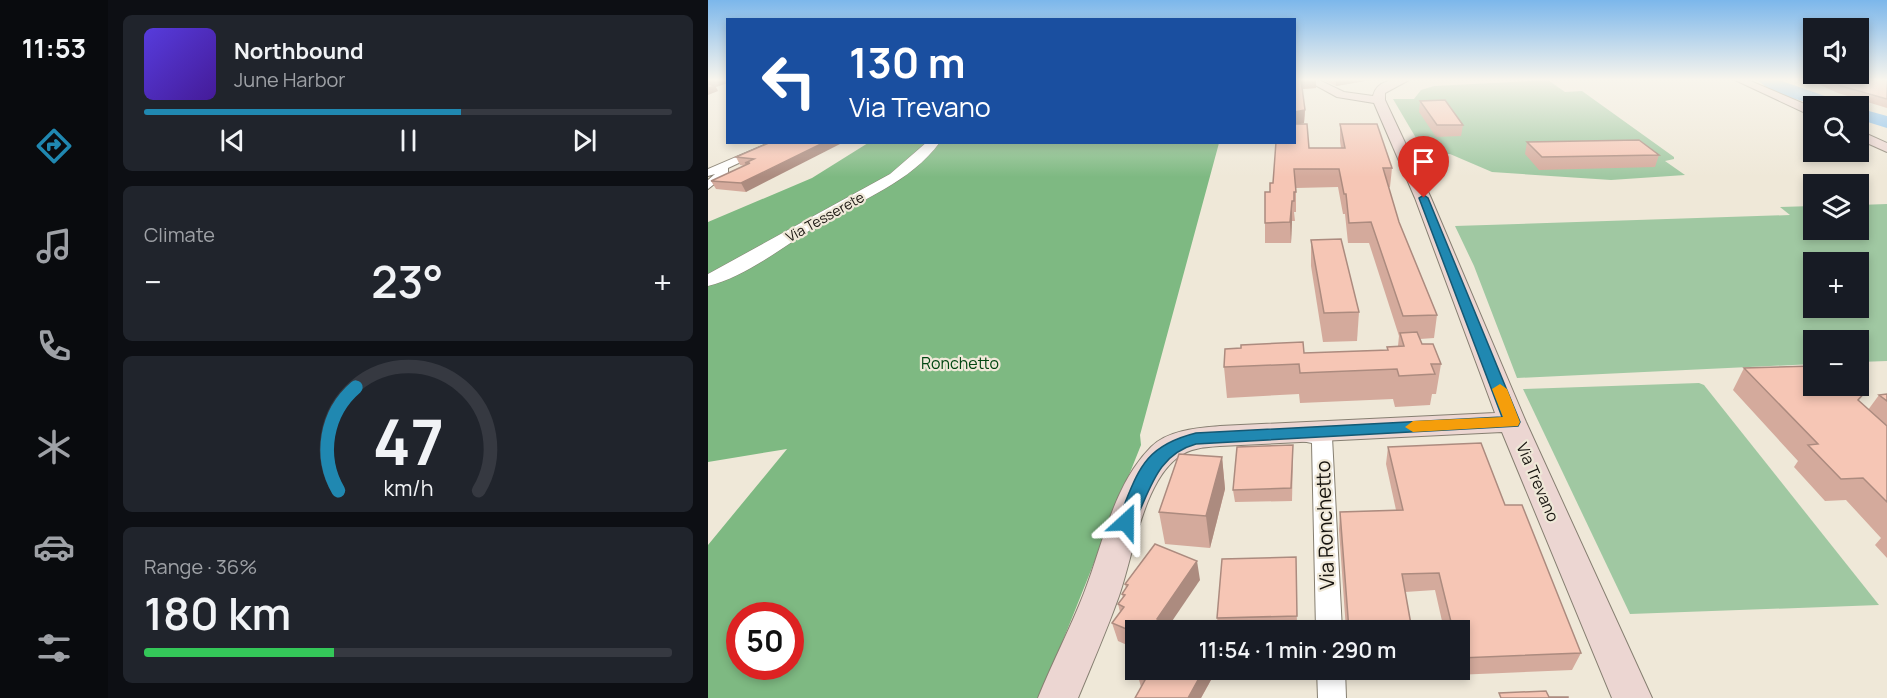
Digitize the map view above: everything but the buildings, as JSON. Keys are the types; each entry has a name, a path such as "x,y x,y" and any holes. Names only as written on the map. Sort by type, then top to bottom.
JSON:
{"main road":[{"name":"Via Trevano","path":"1385,113 1424,198 1512,422 1632,698"},
{"path":"1869,139 1887,148"},
{"path":"1058,698 1102,592 1126,522 1149,471 1162,453 1176,444 1196,438 1269,433 1512,422"}],"street":[{"path":"708,172 775,144"},
{"name":"Via Tesserete","path":"708,281 736,270 818,219 890,181 932,144"},
{"path":"708,186 724,171 722,167"},
{"name":"Via Ronchetto","path":"1269,433 1322,437 1329,620"},
{"path":"1331,680 1332,698"}],"green space":[{"path":"1401,113 1612,113 1674,157 1674,159 1665,161 1685,175 1611,180 1492,172 1450,154 1426,155"},
{"name":"Ronchetto","path":"866,144 1219,144 1140,435 1141,445 1040,698 708,698 708,545 787,449 708,462 708,222 812,178"},
{"path":"1887,204 1887,361 1869,362 1869,330 1803,330 1803,364 1517,378 1474,266 1455,226 1790,215 1780,207 1803,206 1803,240 1869,240 1869,205"},
{"path":"1699,383 1704,385 1879,605 1630,614 1523,389"}],"waterway":[{"path":"1869,116 1887,122"}],"slow traffic":[{"path":"1413,427 1512,422 1500,389"}],"route":[{"path":"1126,522 1149,471 1162,453 1176,444 1196,438 1512,422 1424,198"}]}
